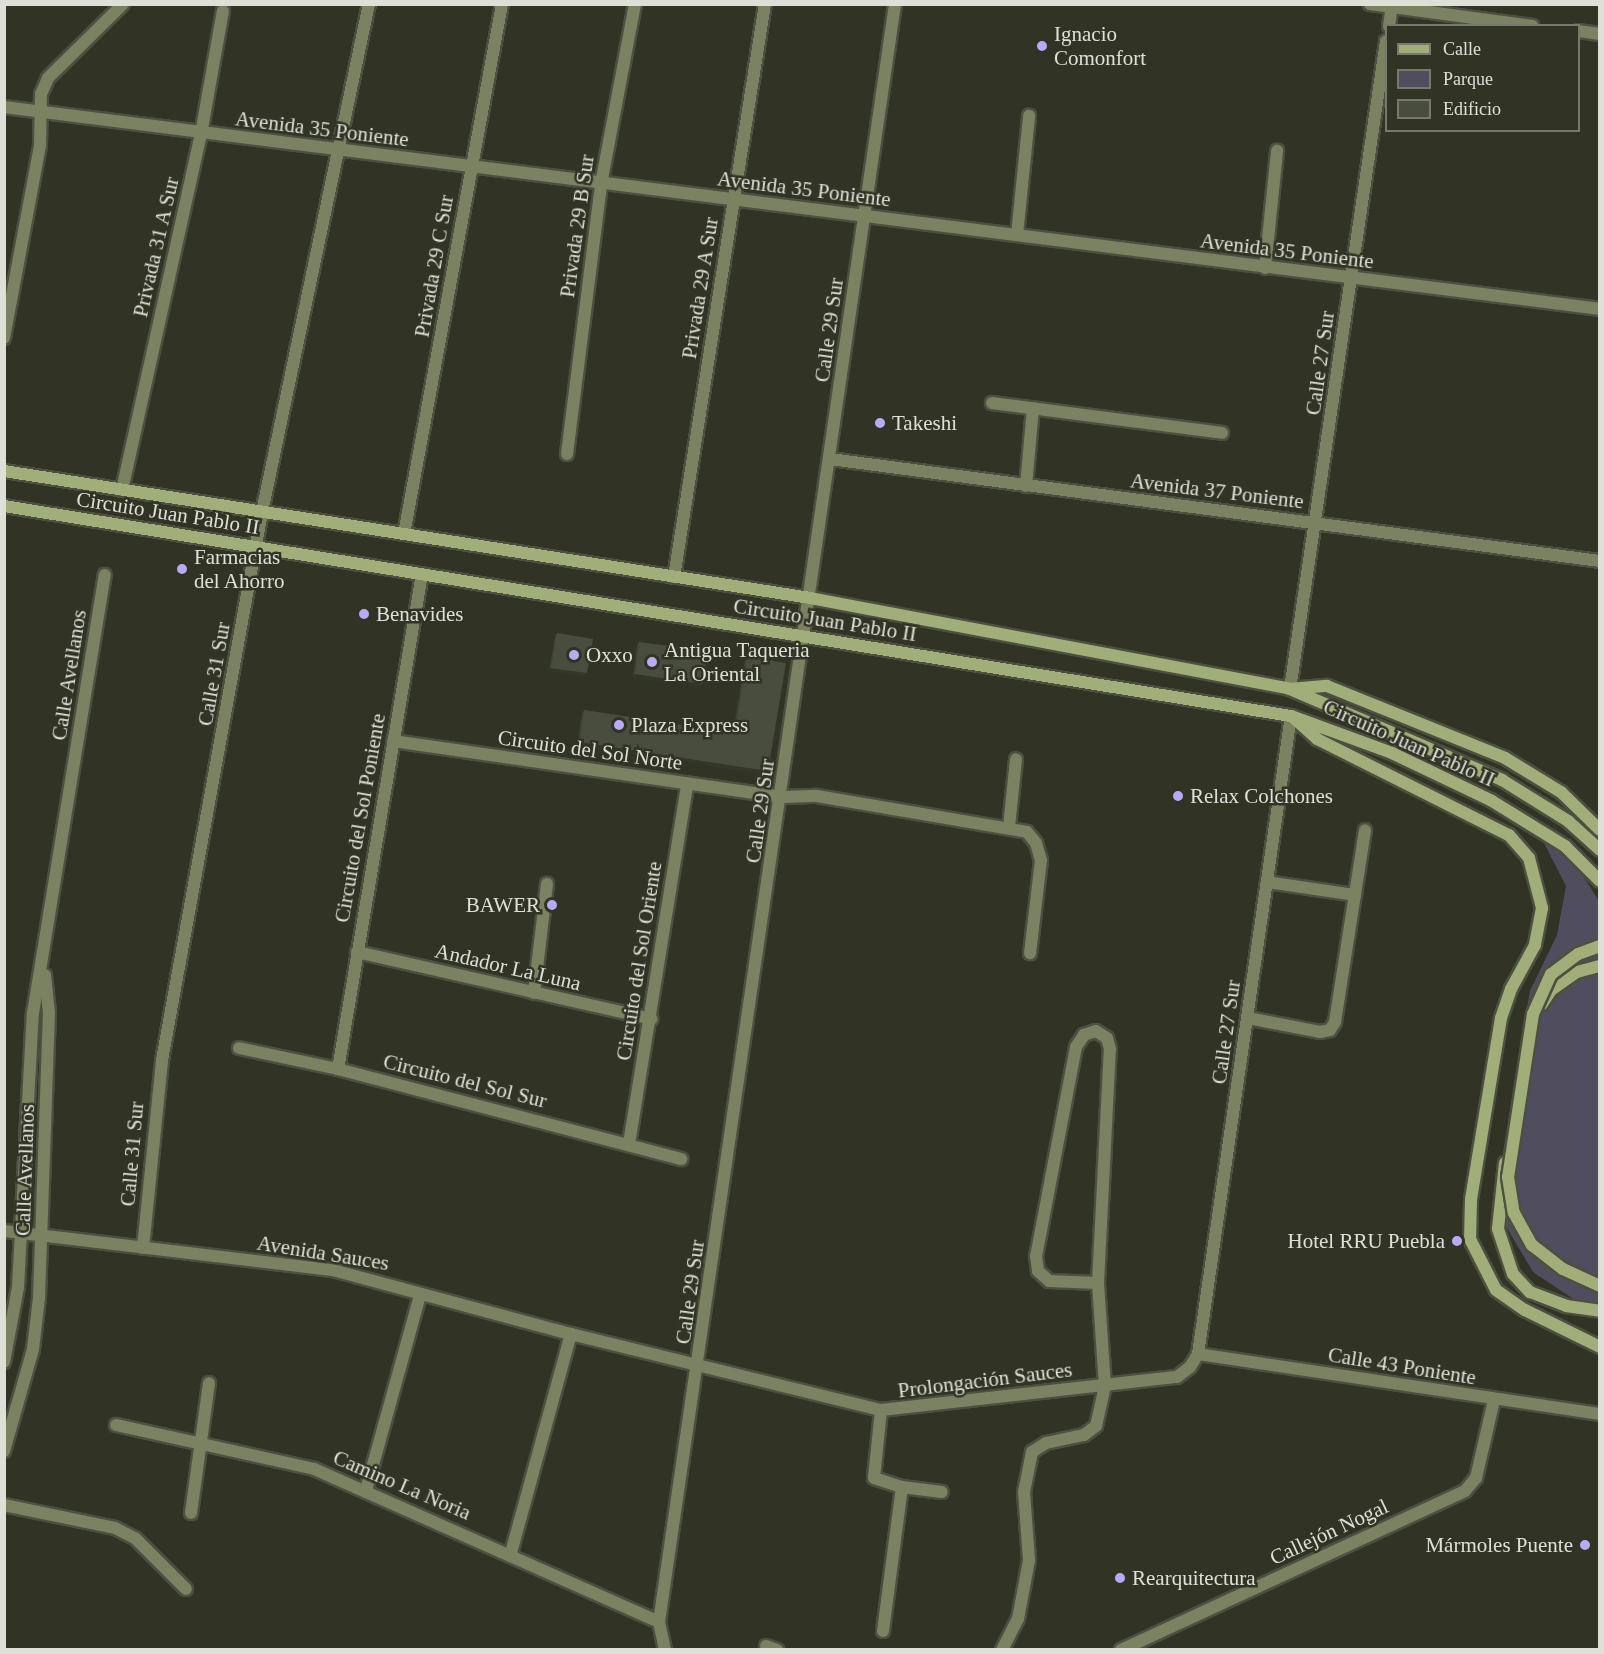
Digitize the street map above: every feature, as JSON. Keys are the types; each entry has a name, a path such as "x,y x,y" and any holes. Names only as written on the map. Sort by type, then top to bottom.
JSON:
{"main road":[{"name":"Circuito Juan Pablo II","path":"4,471 810,598 1290,689 1502,780 1568,821 1599,850"},
{"name":"Circuito Juan Pablo II","path":"4,506 1291,716 1392,753 1492,801 1565,846 1599,881"},
{"path":"1290,689 1327,686 1505,758 1561,792 1594,819 1599,830"},
{"path":"1291,716 1317,739 1509,835 1529,858 1542,908 1535,945 1511,989 1501,1017 1471,1200 1470,1239 1497,1290 1525,1310 1599,1347"},
{"path":"1599,946 1578,954 1551,974 1533,1014 1508,1177 1514,1213 1532,1245 1563,1269 1599,1286"},
{"path":"1599,966 1577,972 1551,990 1527,1031 1497,1210 1503,1251 1513,1274 1530,1292 1566,1306 1599,1311"}],"street":[{"path":"4,338 40,145 40,112 48,78 123,4"},
{"name":"Calle 31 Sur","path":"143,1248 162,1060 262,512 369,4"},
{"name":"Privada 29 C Sur","path":"404,534 502,4"},
{"name":"Privada 29 B Sur","path":"567,454 601,184 635,4"},
{"name":"Privada 29 A Sur","path":"674,577 765,4"},
{"name":"Calle 29 Sur","path":"659,1622 782,797 895,4"},
{"path":"1370,4 1519,24"},
{"path":"1389,24 1392,6"},
{"name":"Privada 31 A Sur","path":"122,490 201,134 223,11"},
{"path":"1580,31 1599,34"},
{"name":"Calle 27 Sur","path":"1290,689 1317,524 1385,48"},
{"name":"Avenida 35 Poniente","path":"4,108 1599,309"},
{"path":"1017,236 1029,116"},
{"path":"1265,268 1277,151"},
{"path":"992,403 1222,434"},
{"path":"1026,486 1033,408"},
{"name":"Avenida 37 Poniente","path":"830,459 1599,561"},
{"name":"Circuito del Sol Poniente","path":"338,1069 422,574"},
{"name":"Calle Avellanos","path":"4,1362 18,1287 19,1233 33,1013 44,959 105,575"},
{"name":"Calle 27 Sur","path":"1198,1354 1291,716"},
{"name":"Circuito del Sol Norte","path":"393,741 782,797 817,796 1009,827 1027,832 1036,843 1041,860 1030,953"},
{"path":"1009,827 1016,759"},
{"name":"Circuito del Sol Oriente","path":"629,1143 651,1019 687,783"},
{"path":"1248,1018 1330,1030 1335,1022 1365,830"},
{"path":"1267,882 1355,895"},
{"path":"534,993 548,884"},
{"name":"Andador La Luna","path":"357,952 651,1019"},
{"name":"Calle Avellanos","path":"4,1451 33,1349 42,1236 49,1013 44,959"},
{"path":"1002,1650 1018,1619 1029,1560 1024,1492 1032,1452 1046,1443 1084,1435 1096,1426 1105,1386 1098,1283 1110,1049 1107,1038 1096,1031 1084,1035 1076,1047 1036,1256 1038,1271 1049,1281 1098,1283"},
{"name":"Circuito del Sol Sur","path":"239,1048 338,1069 629,1143 681,1159"},
{"name":"Avenida Sauces","path":"4,1230 333,1270 394,1283 420,1295 698,1366"},
{"path":"366,1490 420,1295"},
{"path":"511,1553 571,1334"},
{"name":"Prolongación Sauces","path":"698,1366 881,1410 1177,1377 1191,1367 1198,1354"},
{"name":"Calle 43 Poniente","path":"1198,1354 1599,1414"},
{"path":"191,1513 210,1383"},
{"name":"Callejón Nogal","path":"1121,1650 1465,1491 1476,1478 1494,1400"},
{"path":"881,1410 874,1478 902,1487 942,1492"},
{"name":"Camino La Noria","path":"116,1425 314,1469 511,1553 659,1622"},
{"path":"883,1631 902,1487"},
{"path":"4,1505 115,1528 135,1538 186,1589"},
{"path":"659,1622 665,1650"}],"green space":[{"path":"1544,843 1573,860 1599,901 1599,1316 1533,1272 1494,1206 1530,991 1557,935 1566,886"}],"building":[{"path":"557,633 593,639 587,673 551,668"},
{"path":"639,642 708,651 703,684 635,674"},
{"name":"Plaza Express","path":"747,657 786,663 768,771 580,742 584,710 735,733"}],"place":[{"name":"Ignacio Comonfort","path":"1042,46"},
{"name":"Takeshi","path":"880,423"},
{"name":"Farmacias del Ahorro","path":"182,569"},
{"name":"Benavides","path":"364,614"},
{"name":"Oxxo","path":"574,655"},
{"name":"Antigua Taqueria La Oriental","path":"652,662"},
{"name":"Plaza Express","path":"619,725"},
{"name":"Relax Colchones","path":"1178,796"},
{"name":"BAWER","path":"552,905"},
{"name":"Hotel RRU Puebla","path":"1457,1241"},
{"name":"Mármoles Puente","path":"1585,1545"},
{"name":"Rearquitectura","path":"1120,1578"}]}
